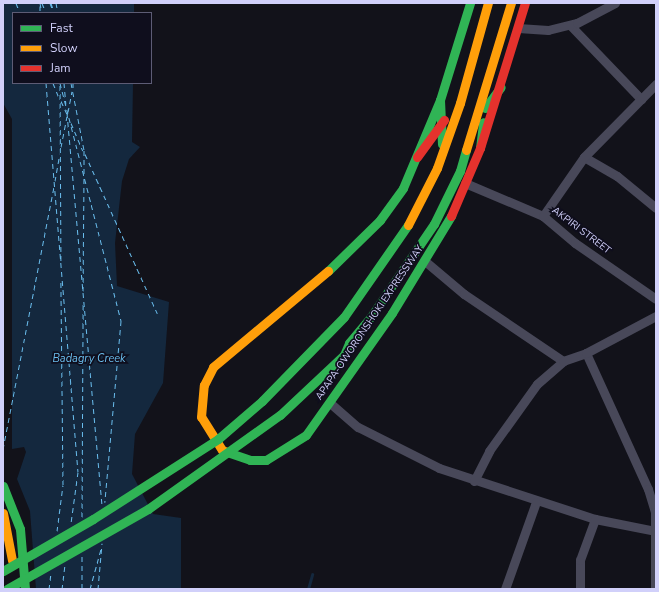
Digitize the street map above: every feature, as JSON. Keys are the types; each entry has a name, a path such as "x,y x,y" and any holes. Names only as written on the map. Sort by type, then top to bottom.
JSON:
{"main road":[{"name":"APAPA-OWORONSHOKI EXPRESSWAY","path":"470,3 440,100 403,188 380,220 346,256 214,367 204,384 200,404 206,429 222,450 250,460 266,460 291,447 306,435 330,403 426,262 444,231 480,148 501,87 525,3"},
{"path":"3,571 93,519 218,439 262,402 311,354 366,290 406,230 437,168 460,103 488,3"},
{"name":"APAPA-OWORONSHOKI EXPRESSWAY","path":"7,589 148,509 280,415 344,355 349,343 390,290 434,224 460,171 488,84 511,3"},
{"path":"480,148 488,84"},
{"path":"470,140 484,110 501,87"},
{"path":"437,168 442,146 440,100"},
{"path":"417,157 441,124 460,103"},
{"path":"3,486 20,528 25,589"},
{"path":"3,513 11,548 14,589"}],"street":[{"path":"518,28 536,31 570,25 615,3"},
{"path":"570,25 641,99"},
{"path":"543,216 584,157 656,84"},
{"path":"584,157 618,176 656,208"},
{"name":"AKPIRI STREET","path":"465,183 543,216 575,243 656,299"},
{"path":"426,262 464,294 563,361"},
{"path":"474,481 490,451 537,384 563,361 586,353 656,316"},
{"path":"586,353 648,489 655,512 655,589"},
{"path":"330,403 358,427 439,468 536,502 595,519 655,531"},
{"path":"505,589 536,502"},
{"path":"580,589 580,560 595,519"}],"water":[{"name":"Badagry Creek","path":"3,3 134,3 134,12 12,12 12,84 133,84 132,142 140,147 129,159 122,181 115,243 117,286 169,302 163,383 135,434 132,474 153,514 181,518 181,589 36,589 30,511 17,479 26,452 24,447 12,449 12,119 3,103"}],"waterway":[{"path":"308,589 312,575"}],"ferry route":[{"path":"16,3 20,12"},
{"path":"40,3 42,12"},
{"path":"42,3 46,12"},
{"path":"50,3 54,12"},
{"path":"51,3 53,9"},
{"path":"56,3 58,12"},
{"path":"40,6 40,12"},
{"path":"46,84 78,472 71,523"},
{"path":"53,84 59,98"},
{"path":"60,84 121,321 105,502"},
{"path":"64,84 66,104"},
{"path":"71,84 84,150 84,175"},
{"path":"60,85 61,261"},
{"path":"68,112 72,91"},
{"path":"61,101 67,114"},
{"path":"67,113 102,504"},
{"path":"61,147 67,117"},
{"path":"71,123 83,151"},
{"path":"55,181 60,154"},
{"path":"85,154 157,313"},
{"path":"83,291 84,178"},
{"path":"3,449 54,186"},
{"path":"57,531 63,485 61,279"},
{"path":"82,517 83,304"},
{"path":"98,589 102,543"},
{"path":"90,589 101,549"},
{"path":"82,554 82,589"},
{"path":"62,589 65,565"},
{"path":"49,589 51,572"}],"traffic: fast":[{"path":"328,271 380,220 403,188 440,100 470,3"},
{"path":"485,108 501,87"},
{"path":"440,100 442,144"},
{"path":"480,148 483,122"},
{"path":"280,415 344,355 349,343 370,318 434,224 460,171 466,150"},
{"path":"227,452 250,460 266,460 306,435 392,313 451,216"},
{"path":"262,401 344,317 408,225"},
{"path":"3,571 93,519 218,439 262,401"},
{"path":"7,589 148,509 280,415"},
{"path":"3,486 20,529 25,589"}],"traffic: slow":[{"path":"408,225 437,168 460,103 488,3"},
{"path":"466,150 511,3"},
{"path":"227,452 222,450 201,417 204,385 213,367 328,271"},
{"path":"3,513 12,560"}],"traffic: jam":[{"path":"451,216 480,148 525,3"},
{"path":"417,157 444,120"}]}
